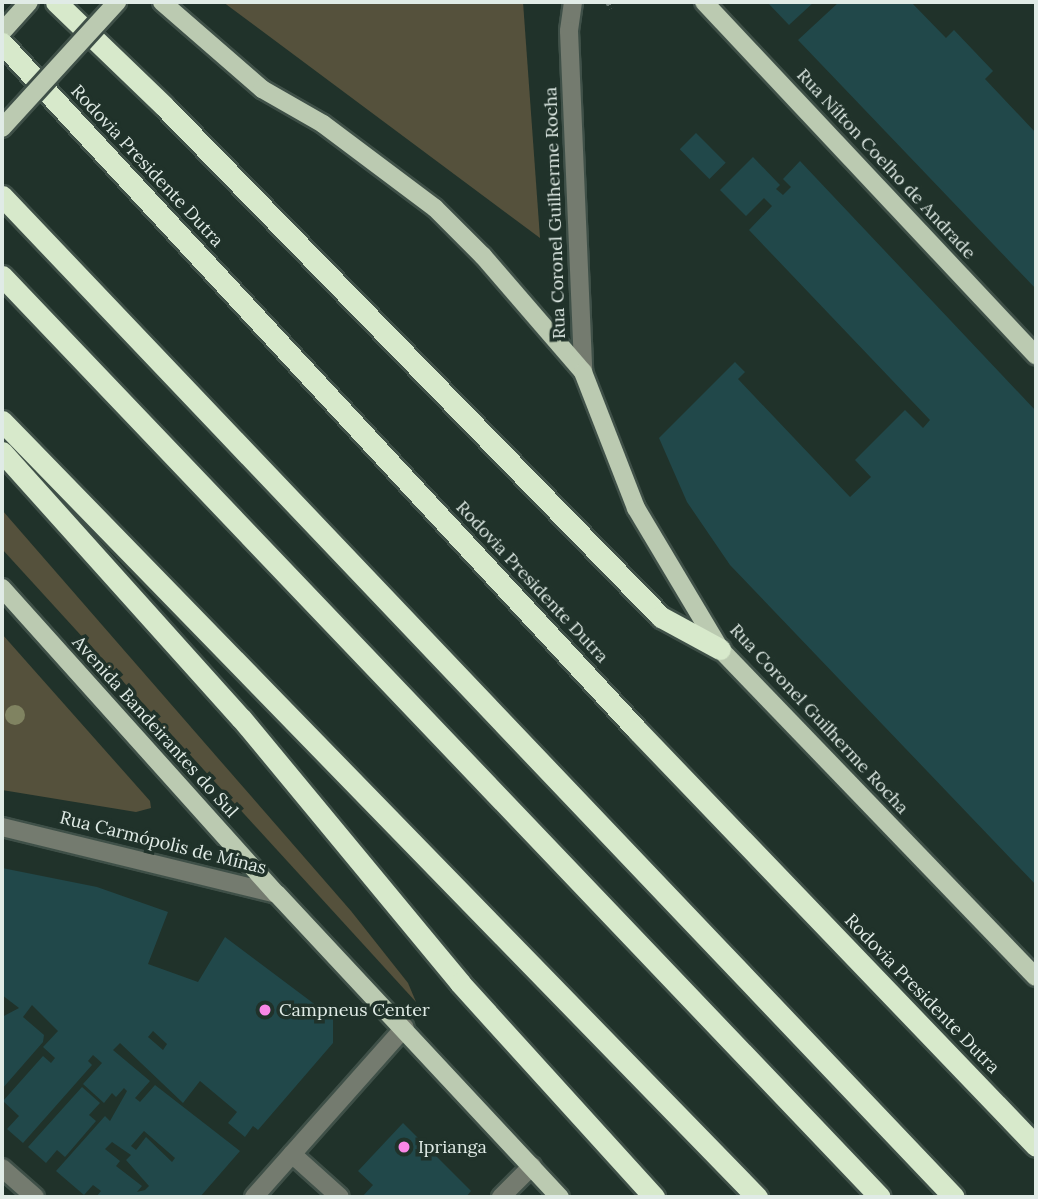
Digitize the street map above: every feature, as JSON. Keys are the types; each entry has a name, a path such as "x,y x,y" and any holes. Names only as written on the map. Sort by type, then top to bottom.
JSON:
{"highway":[{"path":"56,2 164,106 661,617 720,649"},
{"name":"Rodovia Presidente Dutra","path":"2,43 638,730 1036,1146"},
{"path":"2,196 954,1197"},
{"path":"2,276 880,1197"},
{"path":"2,421 757,1197"},
{"path":"2,452 241,718 460,983 654,1197"}],"main road":[{"path":"2,32 29,2"},
{"path":"2,128 117,2"},
{"path":"162,2 262,89 324,124 435,208 583,372"},
{"name":"Rua Nílton Coelho de Andrade","path":"705,2 1036,355"},
{"name":"Rua Coronel Guilherme Rocha","path":"583,372 636,508 720,649 1036,977"},
{"name":"Avenida Bandeirantes do Sul","path":"2,588 277,894"},
{"name":"Rua Carmópolis de Minas","path":"277,894 405,1027 560,1197"}],"street":[{"name":"Rua Coronel Guilherme Rocha","path":"573,2 569,31 583,372"},
{"name":"Rua Carmópolis de Minas","path":"2,827 277,894"},
{"path":"254,1197 405,1027"},
{"path":"292,1154 340,1197"},
{"path":"501,1197 532,1166"},
{"path":"2,1168 35,1197"}],"path":[{"path":"608,2 611,8"}],"shaded area":[{"path":"223,2 523,2 540,238"},
{"path":"2,510 351,911 408,983 416,1002 2,549"},
{"path":"2,634 150,801 151,808 136,812 2,790"}],"building":[{"path":"767,2 814,2 789,25"},
{"path":"839,2 911,2 946,38 954,30 993,71 985,79 1036,133 1036,289 798,40"},
{"path":"696,133 726,163 709,179 680,149"},
{"path":"753,157 780,185 776,189 783,195 791,187 783,179 800,161 1036,411 1036,885 730,565 687,502 659,438 735,362 745,372 738,379 850,497 871,477 855,460 905,410 923,428 930,420 749,230 772,206 764,198 746,216 720,190"},
{"path":"2,868 97,887 168,912 148,964 198,982 225,937 333,1018 333,1043 258,1130 253,1126 245,1137 228,1123 237,1112 200,1081 183,1103 120,1043 113,1050 150,1081 135,1098 140,1102 155,1085 240,1151 200,1197 96,1197 101,1191 93,1185 84,1195 56,1171 105,1116 110,1121 127,1091 124,1088 116,1097 112,1093 104,1103 83,1084 102,1063 93,1055 88,1061 92,1065 23,1143 7,1129 19,1116 3,1101 43,1056 51,1063 55,1058 43,1047 58,1031 32,1005 23,1017 44,1035 43,1042 2,1089 2,1017 19,1008 2,995","holes":["153,1031 167,1044 163,1050 148,1037","144,1131 175,1158 172,1162 146,1137 136,1150 131,1146","112,1142 131,1155 126,1160 149,1186 137,1192 142,1186 116,1166 120,1161 105,1149"]},
{"path":"82,1087 100,1103 89,1115 96,1121 65,1157 57,1150 46,1163 28,1147"},
{"name":"Iprianga","path":"403,1123 471,1191 466,1197 362,1197 373,1185 358,1171"}],"place":[{"name":"Campneus Center","path":"265,1010"},
{"name":"Iprianga","path":"404,1147"}]}
